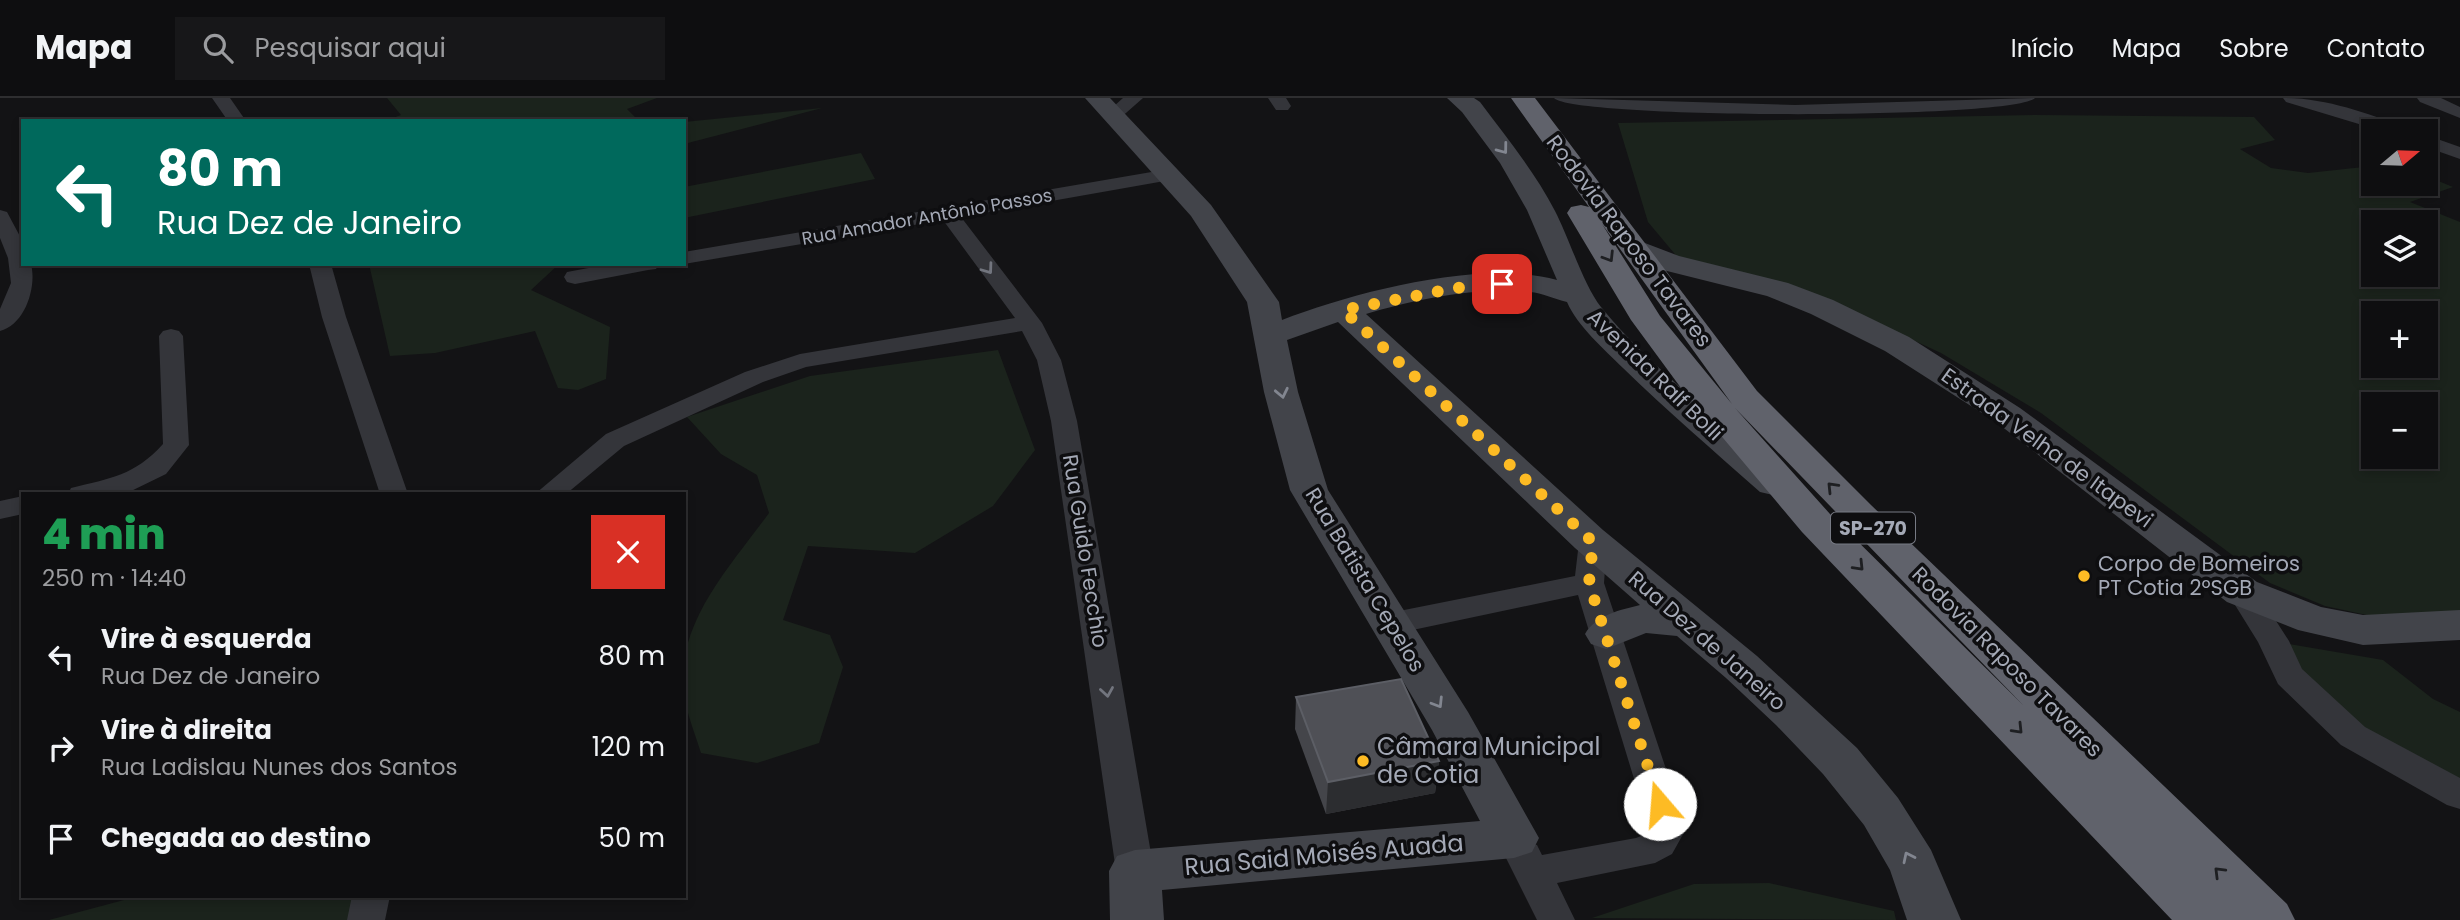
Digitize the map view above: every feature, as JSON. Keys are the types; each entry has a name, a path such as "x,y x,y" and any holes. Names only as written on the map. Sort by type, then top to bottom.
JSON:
{"highway":[{"name":"Rodovia Raposo Tavares","path":"1504,98 1518,115 1647,320 1693,381 1816,523 2206,920"},
{"name":"Rodovia Raposo Tavares","path":"1542,105 1637,249 1745,398 1867,523 2268,920"}],"main road":[{"path":"1077,98 1106,109 1201,211 1267,318 1332,312 1456,288 1525,282 1580,296"},
{"name":"Avenida Ralf Bolli","path":"1458,98 1471,107 1512,162 1541,210 1585,308 1616,343 1674,398 1816,523"},
{"name":"Estrada Velha de Itapevi","path":"1637,249 1669,263 1777,289 1822,307 1897,344 2008,415 2242,592 2313,620 2363,630 2460,625"},
{"path":"1525,282 1563,256"},
{"name":"Estrada Velha de Itapevi","path":"1677,304 1686,290 1698,279 1726,275"},
{"name":"Rua Dez de Janeiro","path":"1332,312 1593,542 1749,674 1826,746 1895,830 1930,902 1934,920"},
{"name":"Rua Batista Cepelos","path":"1267,318 1281,391 1309,490 1452,724 1524,855"},
{"path":"1606,634 1631,620 1661,618 1688,624"},
{"name":"Rua Said Moisés Auada","path":"1136,895 1524,855"}],"street":[{"path":"221,98 236,119"},
{"path":"1106,109 1134,98"},
{"path":"1542,105 1591,99 1655,107 1846,110 2026,98"},
{"path":"2292,98 2364,119"},
{"path":"2426,98 2460,113"},
{"path":"1542,105 1550,108 1591,99"},
{"path":"2438,145 2460,153"},
{"name":"Rua Amador Antônio Passos","path":"686,258 1169,175"},
{"name":"Rua Guido Fecchio","path":"948,213 1030,323 1049,360 1064,421 1136,895"},
{"path":"0,216 21,261"},
{"path":"0,324 22,291 21,266"},
{"path":"321,266 334,317 393,492"},
{"path":"575,277 637,266"},
{"path":"550,492 615,440 765,373 800,361 846,352 1030,323"},
{"path":"91,492 117,486 156,468 176,444 172,337"},
{"path":"0,510 21,505"},
{"path":"1556,920 1524,855 1642,852 1659,844 1668,828 1589,583 1593,542"},
{"path":"1389,624 1589,583"},
{"path":"2242,592 2273,641 2289,676 2353,736 2460,795"},
{"path":"366,920 371,898"}],"shaded area":[{"path":"387,98 657,98 627,109 637,119 390,119 401,115"},
{"path":"822,108 686,143 686,122"},
{"path":"2037,115 2254,117 2275,140 2240,149 2271,168 2308,173 2361,167 2361,196 2427,196 2410,202 2430,210 2361,210 2361,287 2438,287 2438,213 2460,222 2460,619 2376,617 2325,606 2270,583 2041,413 1941,353 1872,321 1679,259 1648,222 1618,123"},
{"path":"861,153 875,179 686,218 686,187"},
{"path":"2438,181 2453,187 2438,192"},
{"path":"369,266 557,266 531,290 610,327 606,379 578,390 558,388 535,331 435,353 390,356"},
{"path":"998,350 1035,450 993,506 915,553 808,546 783,620 830,635 843,667 819,743 757,763 701,753 686,704 688,644 708,597 769,513 757,475 721,454 687,417 810,376"},
{"path":"2283,643 2383,660 2433,699 2460,712 2460,791 2353,732 2290,673"},
{"path":"1769,883 1894,911 1896,920 1592,918 1694,884"},
{"path":"132,898 355,898 351,920 49,920"}],"building":[{"path":"1401,679 1439,761 1328,782 1296,697"}],"place":[{"name":"Corpo de Bomeiros PT Cotia 2ºSGB","path":"2084,576"},
{"name":"Câmara Municipal de Cotia","path":"1363,761"}],"route":[{"path":"1502,284 1456,288 1343,310 1593,542 1589,583 1660,804"}]}
